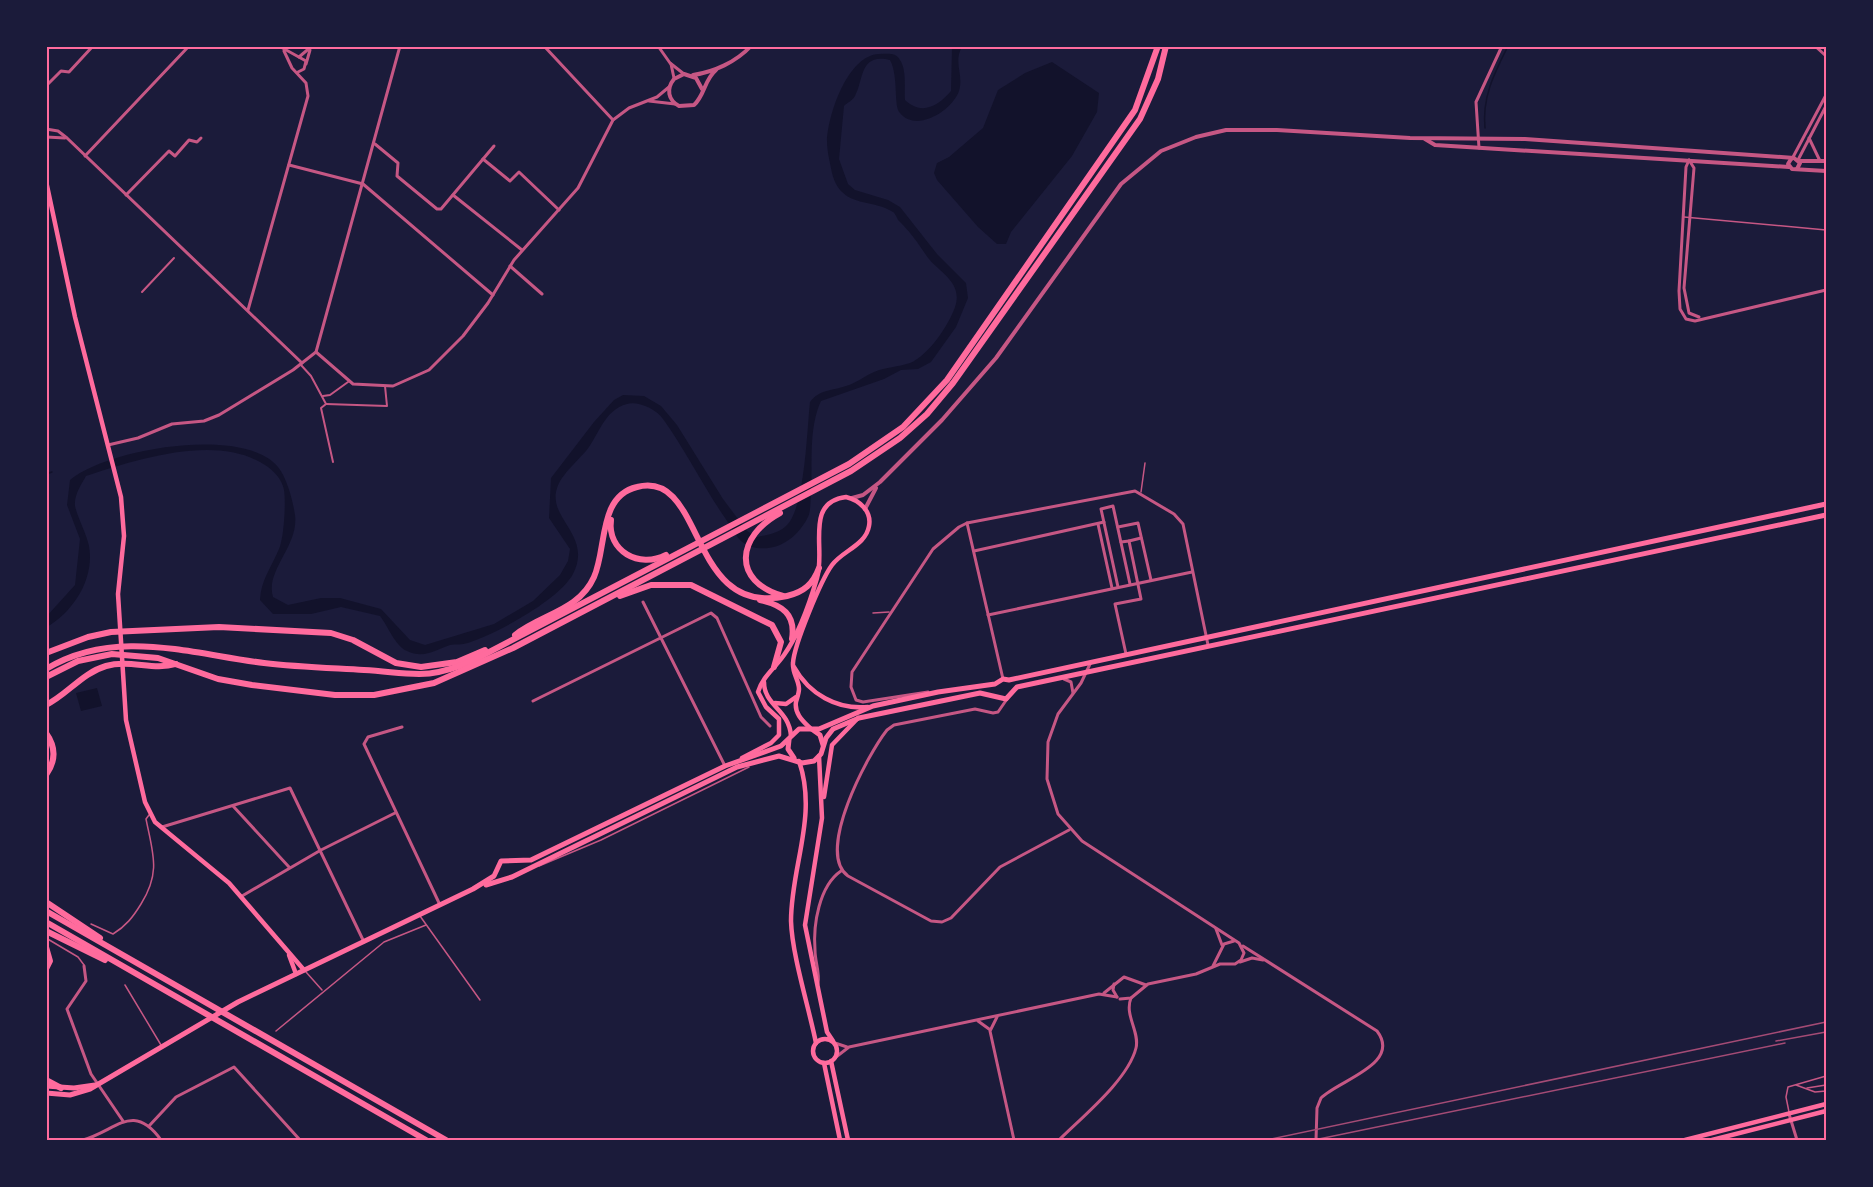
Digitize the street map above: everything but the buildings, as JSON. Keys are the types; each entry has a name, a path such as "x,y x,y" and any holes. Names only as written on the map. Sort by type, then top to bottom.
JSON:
{"highway":[{"path":"928,408 1135,110 1158,46"},
{"path":"46,669 79,654 127,645 164,647 264,663 429,675 463,665 744,520 792,501 851,471 891,446 953,383 1140,119 1158,79 1166,46"},
{"path":"792,639 792,620 782,608 735,593 716,577 709,564 689,526 673,500 662,492 650,489 637,490 624,497 614,508 610,525 612,537 619,549 630,557 649,561 662,558 726,529 744,520 792,501 820,486 922,414"},
{"path":"46,654 99,634 219,627 331,633 353,640 396,663 421,667 456,662 501,645 518,632 570,605 585,592 598,567 612,506 626,491 646,485 664,489 679,502 689,526"},
{"path":"783,597 764,590 753,579 746,563 747,548 757,528 792,501"},
{"path":"46,677 78,661 112,654 178,663 218,679 344,695 385,693 434,683 469,670 610,597 726,529"},
{"path":"709,564 719,576 737,590 759,597 783,597 806,589 819,568"},
{"path":"610,597 651,585 682,583 700,588 772,625 779,636 781,648 774,667"},
{"path":"46,705 87,674 107,665 129,663 162,668 178,663"},
{"path":"46,733 54,748 52,766 46,775"},
{"path":"46,902 148,970"},
{"path":"46,911 446,1140"},
{"path":"46,922 426,1140"},
{"path":"46,931 139,976"},
{"path":"46,947 50,961 46,969"},
{"path":"46,1080 61,1088"}],"main road":[{"path":"46,181 58,246 115,472 124,525 118,584 126,720 149,814 161,828 242,896 304,970"},
{"path":"473,890 491,879 501,861 531,860 771,743 780,735 779,719 766,707 758,692 764,679 785,654 819,568 820,514 832,500 846,497 852,498 865,509 869,521 867,532 829,569 792,664 800,689 797,712 822,738 823,747"},
{"path":"792,664 802,681 828,700 853,708 873,706 938,692 995,684 1206,636 1827,504"},
{"path":"823,806 819,756 833,729 859,718 980,693 1001,698 1017,687 1827,515"},
{"path":"764,679 764,691 789,722 788,749 796,760 804,783 807,816 791,925 816,1043 814,1055 824,1063 840,1140"},
{"path":"1006,680 1014,690"},
{"path":"995,684 1001,698"},
{"path":"770,701 786,704 798,695"},
{"path":"731,763 775,749 799,729 812,729 873,706"},
{"path":"848,1140 833,1059 837,1049 828,1032 805,918 832,745 859,718"},
{"path":"46,1093 70,1095 97,1085 238,1002 440,905 505,879 728,772 763,759 779,756 810,762 819,756"},
{"path":"510,860 516,868 514,874"},
{"path":"497,870 505,879"},
{"path":"286,950 296,974"},
{"path":"816,1043 824,1039 834,1042"},
{"path":"824,1063 833,1059"},
{"path":"46,1086 61,1088 97,1085"},
{"path":"1685,1140 1827,1104"},
{"path":"1712,1140 1827,1111"}],"street":[{"path":"46,86 61,71 69,72 93,46"},
{"path":"86,156 189,46"},
{"path":"248,310 308,96 306,83 279,46"},
{"path":"108,445 138,438 172,424 204,421 219,415 301,364 316,352 375,144 400,46"},
{"path":"544,46 613,120"},
{"path":"658,46 670,63 684,74 692,75 716,69 739,58 751,46"},
{"path":"1479,148 1477,99 1502,46"},
{"path":"1815,46 1827,56"},
{"path":"291,63 311,47"},
{"path":"298,72 304,69 311,47"},
{"path":"284,51 303,58 306,64"},
{"path":"670,63 674,79"},
{"path":"647,101 684,107 694,105 701,97 702,89 716,69"},
{"path":"316,352 346,381 385,386 397,385 425,373 439,362 466,332 522,249 583,181 591,159 613,120 629,108 657,97 670,86 674,79 684,74"},
{"path":"692,75 702,89"},
{"path":"670,86 670,96 675,104"},
{"path":"1789,166 1827,94"},
{"path":"1797,169 1798,160 1827,106"},
{"path":"46,129 58,131 67,138 248,310 311,376 326,404"},
{"path":"852,498 863,495 880,482 942,420 996,358 1113,193 1135,171 1161,151 1196,137 1233,129 1575,142 1827,161"},
{"path":"46,137 58,135 67,138"},
{"path":"126,195 169,151 175,156 189,140 197,142 201,138"},
{"path":"1425,138 1435,145 1789,166 1797,169 1827,171"},
{"path":"1809,138 1820,161"},
{"path":"375,144 398,163 397,176 437,209 441,208 453,195 494,146"},
{"path":"1690,151 1686,167 1679,291 1680,309 1683,316 1690,321 1827,290"},
{"path":"483,159 510,181 519,172 559,210"},
{"path":"1689,160 1694,168 1689,218 1686,305 1692,316 1701,318"},
{"path":"289,165 363,184 493,295"},
{"path":"453,195 522,249"},
{"path":"142,292 174,258"},
{"path":"510,266 542,294"},
{"path":"323,396 330,395 346,381"},
{"path":"326,404 387,406 385,386"},
{"path":"326,404 321,408 333,462"},
{"path":"865,509 880,482"},
{"path":"938,692 914,692 863,702 856,700 851,687 852,672 933,549 967,523 1141,492 1181,521 1209,647"},
{"path":"1118,587 1101,509 1113,506 1130,585"},
{"path":"974,551 1104,522"},
{"path":"967,523 1006,680"},
{"path":"1118,528 1138,523 1151,580"},
{"path":"1098,524 1112,588"},
{"path":"1121,542 1141,538"},
{"path":"1126,654 1115,604 1141,599 1128,541"},
{"path":"988,615 1193,572"},
{"path":"643,602 725,766"},
{"path":"533,701 707,613 714,614 761,717 770,726"},
{"path":"1091,662 1086,674 1053,724 1046,764 1052,800 1069,830 1082,841 1212,926 1377,1031 1383,1039 1384,1051 1370,1066 1324,1095 1317,1108 1316,1140"},
{"path":"1062,678 1071,682 1072,695"},
{"path":"1001,698 1001,707 993,713 975,708 897,725 887,730 846,806 836,854 841,871 931,921 942,922 955,915 1000,867 1069,830"},
{"path":"402,727 369,737 365,741 440,905"},
{"path":"161,828 290,788 364,942"},
{"path":"233,806 290,867"},
{"path":"242,896 321,850 396,812"},
{"path":"818,989 814,949 817,918 830,881 841,871"},
{"path":"1212,926 1220,935 1222,958 1227,964"},
{"path":"1209,969 1228,942 1237,942"},
{"path":"1237,942 1244,953 1239,962"},
{"path":"1059,1140 1124,1073 1136,1048 1128,1009 1135,993 1148,984 1252,958 1268,962"},
{"path":"84,966 86,981 67,1009 97,1085 123,1121"},
{"path":"833,1059 849,1047 1099,994 1124,977 1148,984"},
{"path":"1133,981 1135,993"},
{"path":"1115,983 1113,990 1128,1009"},
{"path":"1099,994 1131,998"},
{"path":"998,1016 991,1025 990,1031 1014,1140"},
{"path":"975,1021 984,1024 990,1031"},
{"path":"834,1042 849,1047"},
{"path":"149,1126 174,1098 233,1067 300,1140"},
{"path":"1789,1113 1797,1140"},
{"path":"83,1140 123,1121 149,1126 161,1140"}],"lane":[{"path":"1683,217 1827,230"},
{"path":"1141,492 1145,463"},
{"path":"873,613 890,612"},
{"path":"91,924 113,934 129,923 151,889 155,867 146,819 149,814"},
{"path":"419,915 480,1000"},
{"path":"276,1031 384,942 426,925"},
{"path":"46,938 78,957 84,966"},
{"path":"304,970 323,991"},
{"path":"125,985 162,1046"},
{"path":"1789,1113 1786,1093 1788,1087 1827,1076"},
{"path":"1793,1085 1815,1092 1827,1091"},
{"path":"1803,1088 1827,1085"}],"shaded area":[{"path":"952,47 962,47 958,58 959,91 949,106 924,120 907,119 900,113 890,60 873,60 868,64 864,69 855,96 844,106 839,159 848,184 855,190 888,200 900,207 937,254 966,283 968,298 956,327 931,362 918,369 901,370 884,379 821,401 814,423 809,515 800,530 785,543 775,547 760,548 741,541 663,419 646,407 627,404 619,407 607,417 586,451 562,478 556,491 556,503 560,514 577,546 578,559 573,574 566,584 526,615 480,639 419,654 407,651 399,645 380,616 341,607 311,614 273,614 260,600 264,580 279,549 282,537 285,496 279,479 265,465 245,456 223,451 176,452 86,476 77,494 75,506 89,546 89,570 80,593 73,603 57,621 47,627 46,617 75,585 80,539 67,505 70,480 88,469 113,459 175,446 207,444 236,447 261,454 278,467 287,483 293,503 295,526 274,577 273,597 288,605 321,598 340,598 381,609 410,640 425,645 494,624 533,601 560,575 568,561 570,549 549,518 551,478 594,422 614,400 623,395 644,396 661,406 677,425 723,499 747,531 757,537 781,530 793,516 798,502 810,402 822,393 850,385 878,370 910,363 917,359 931,347 943,331 957,298 956,290 948,277 930,261 894,213 850,197 836,184 827,141 831,116 849,75 868,57 879,54 894,55 902,64 905,100 911,105 924,108 935,105 951,91"},
{"path":"1052,62 1099,93 1097,112 1072,156 1011,232 1006,244 997,244 978,227 937,180 934,173 937,163 949,157 983,128 998,90 1025,73"},
{"path":"97,688 102,706 81,711 76,693"}],"waterway":[{"path":"1485,128 1487,96 1508,46"},
{"path":"46,474 52,472"}],"railway":[{"path":"1266,1140 1826,1022"},
{"path":"1776,1041 1826,1032"},
{"path":"1314,1140 1785,1043"}]}
